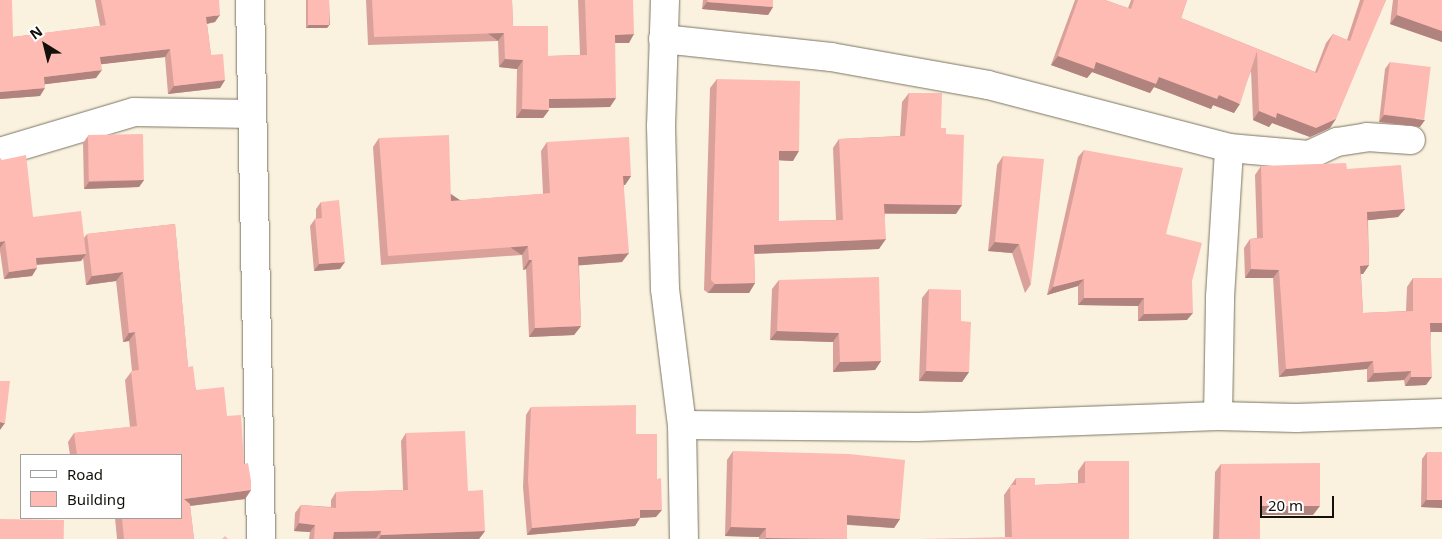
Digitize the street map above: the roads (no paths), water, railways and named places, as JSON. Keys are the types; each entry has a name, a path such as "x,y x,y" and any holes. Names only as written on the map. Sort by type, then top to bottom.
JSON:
{"street":[{"path":"250,0 261,539"},
{"path":"665,0 661,126 665,289 682,424 684,539"},
{"path":"663,39 831,57 988,86 1229,148 1309,155 1337,142 1367,137 1411,140"},
{"path":"0,152 134,112 252,114"},
{"path":"1218,416 1220,297 1229,148"},
{"path":"682,424 917,427 1218,416 1296,418 1442,413"}]}
